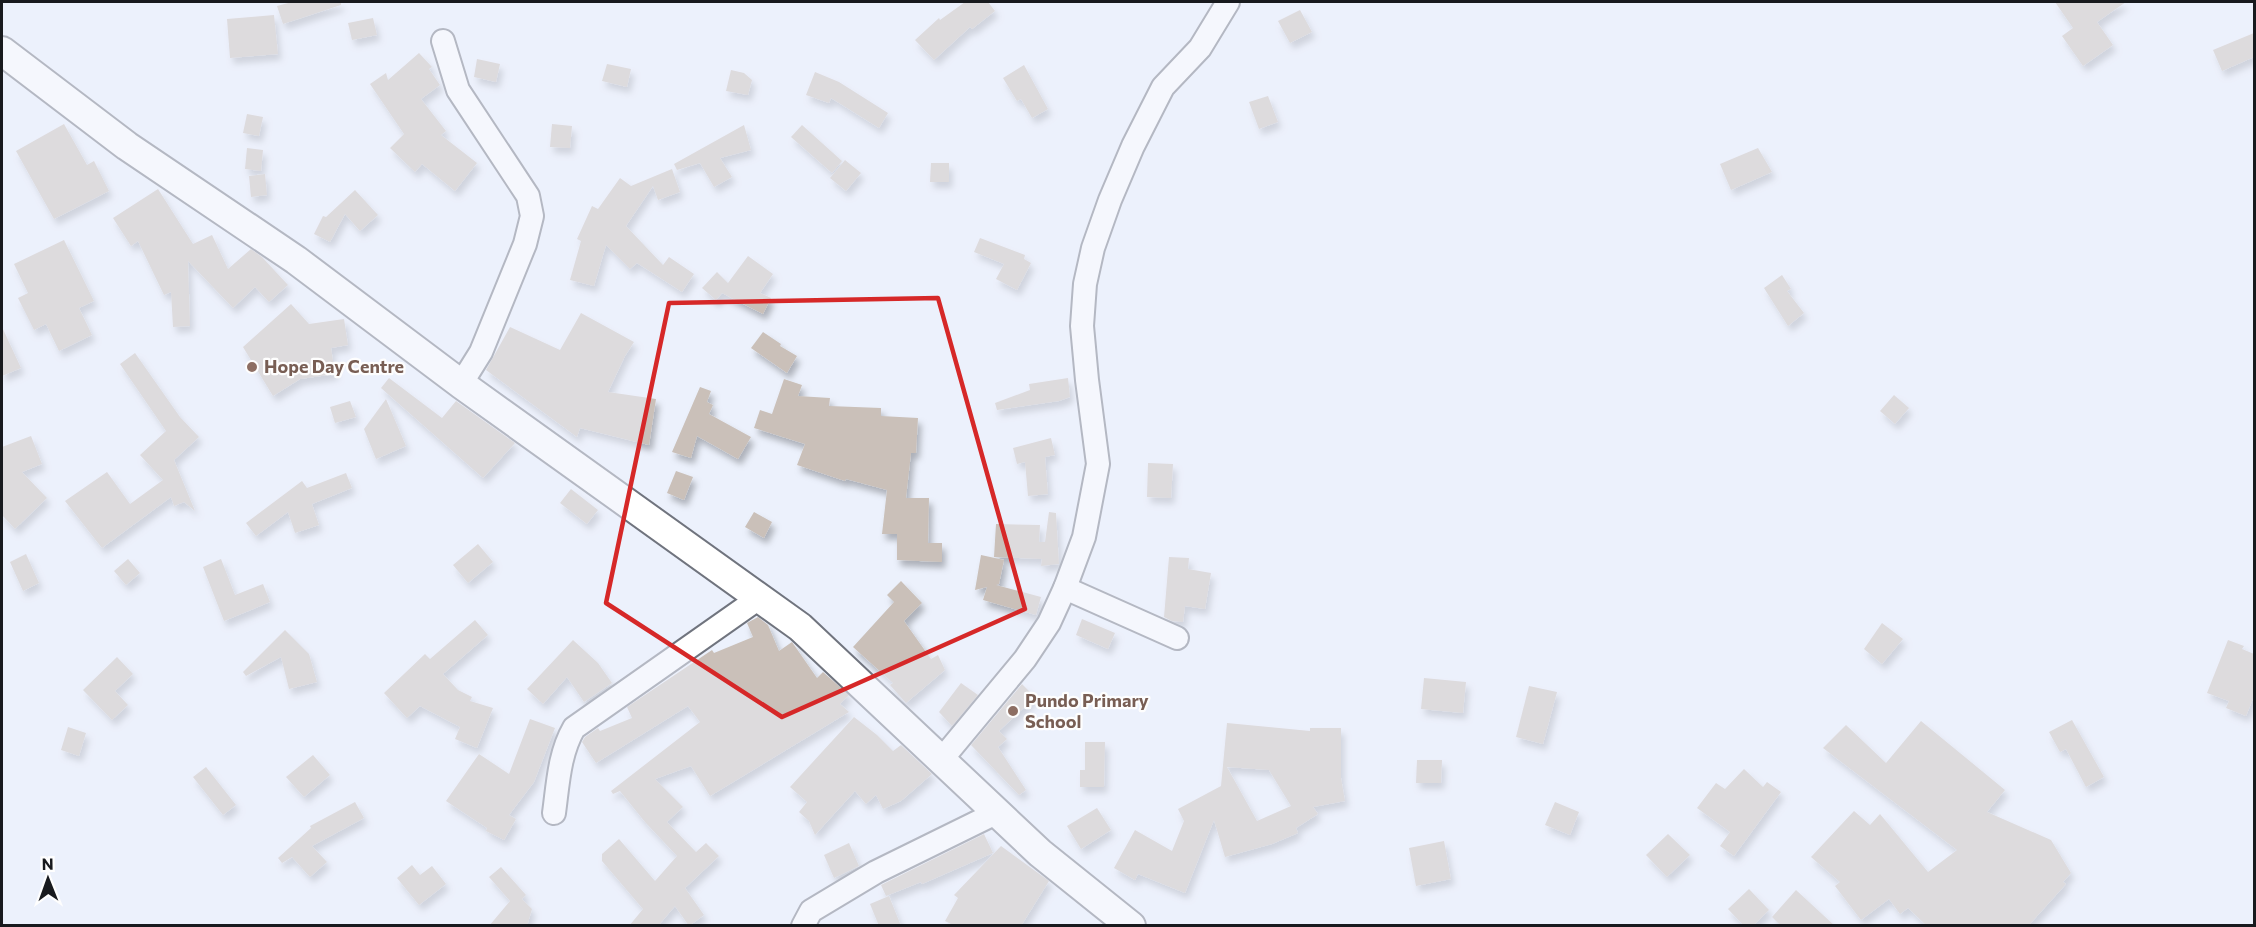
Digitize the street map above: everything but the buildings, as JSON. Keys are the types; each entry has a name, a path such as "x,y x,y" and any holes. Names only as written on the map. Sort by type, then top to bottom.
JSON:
{"street":[{"path":"942,759 1025,659 1049,622 1065,588 1084,537 1098,464 1086,380 1082,326 1085,284 1093,248 1128,157 1163,87 1200,48 1228,2"},
{"path":"443,41 458,90 528,196 532,216 525,244 495,320 481,352 461,384"},
{"path":"2,51 127,146 296,260 461,384 800,627 1040,853 1131,926"},
{"path":"1065,588 1177,638"},
{"path":"554,813 562,760 567,741 574,728 759,598"},
{"path":"803,926 810,911 876,872 998,812"}],"highlighted area":[{"path":"938,298 1025,609 782,717 606,603 669,303"}],"place":[{"name":"Hope Day Centre","path":"252,367"},
{"name":"Pundo Primary School","path":"1013,711"}]}
